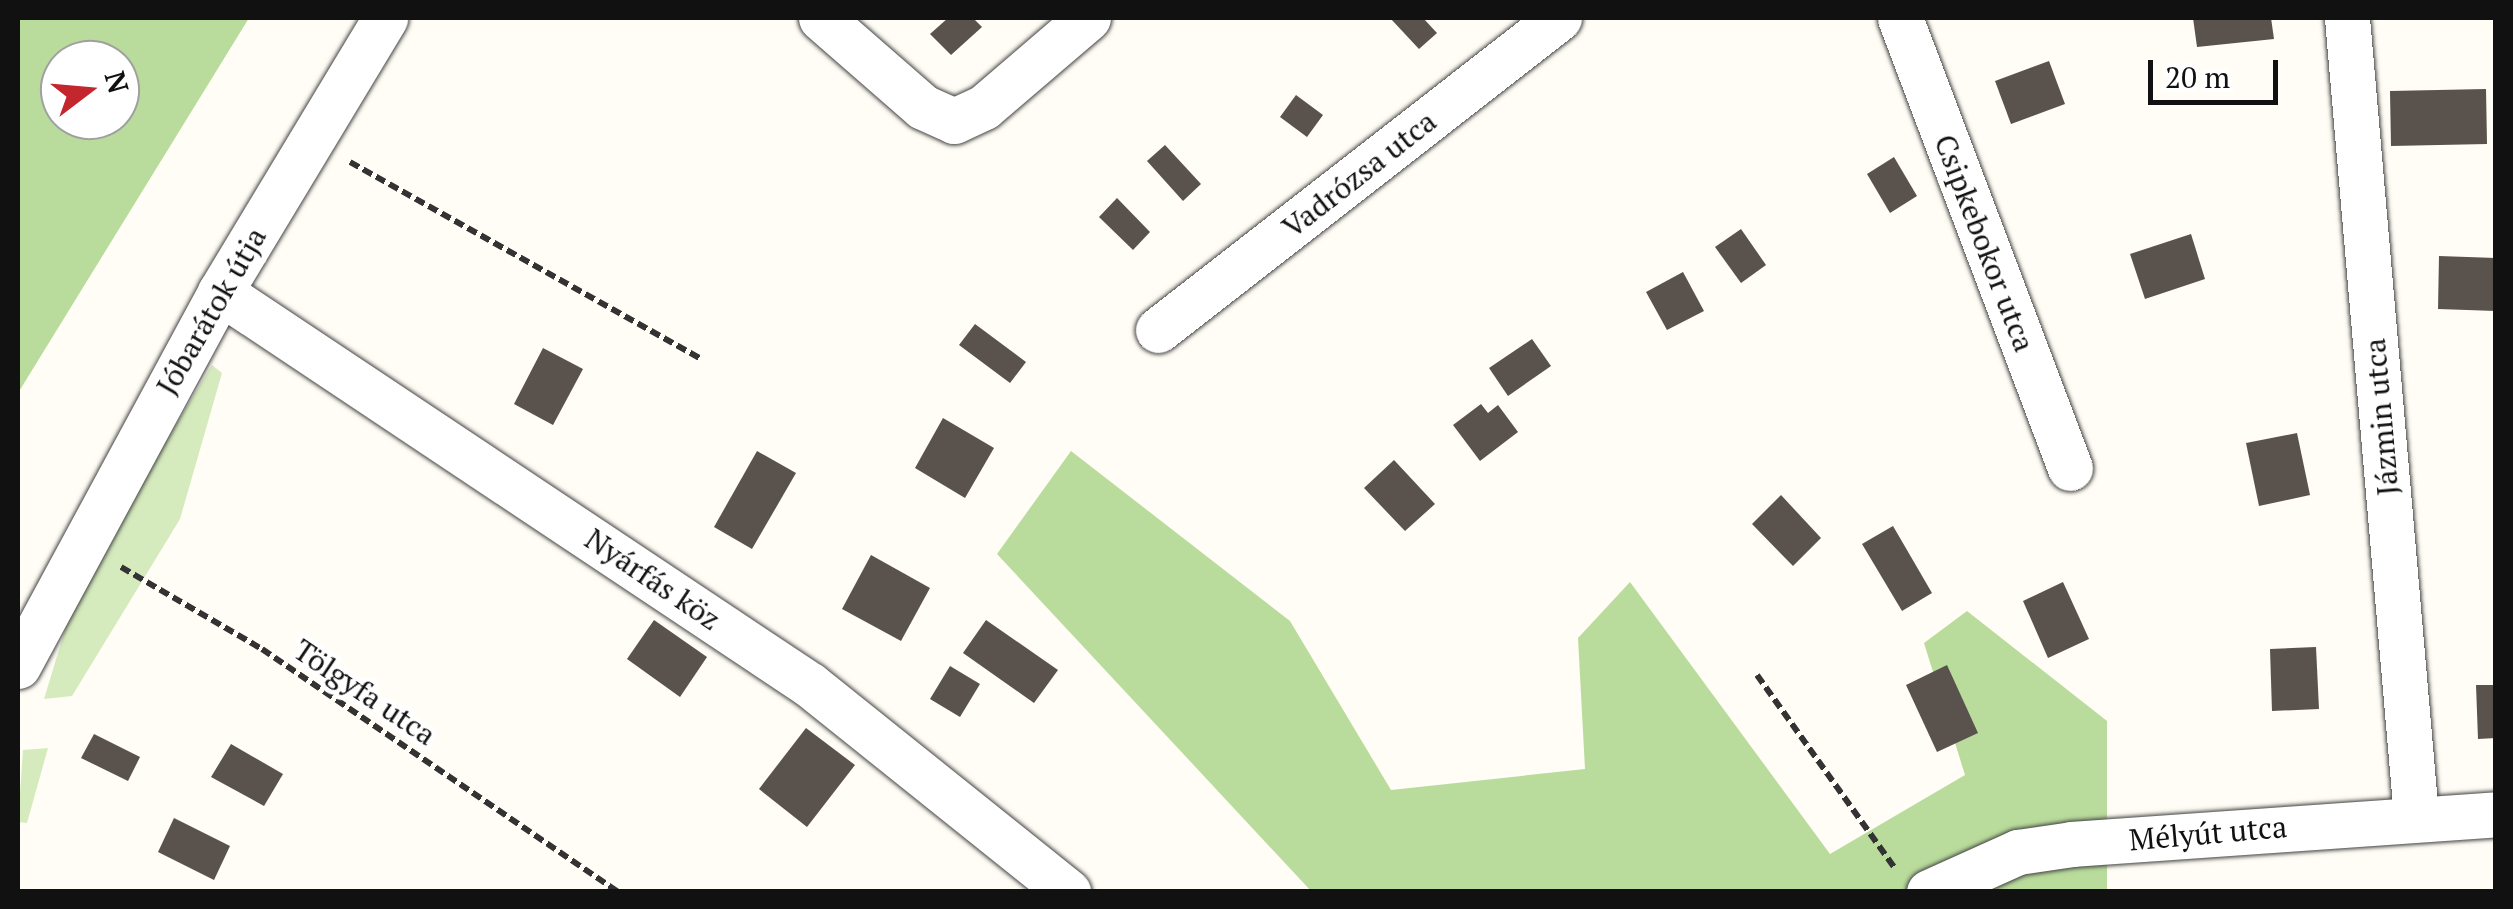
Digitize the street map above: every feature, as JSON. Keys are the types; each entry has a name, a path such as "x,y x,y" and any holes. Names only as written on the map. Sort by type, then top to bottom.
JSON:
{"street":[{"name":"Jóbarátok útja","path":"18,666 42,608 220,292 386,18"},
{"path":"821,18 923,107 954,121 984,106 1088,18"},
{"name":"Vadrózsa utca","path":"1158,330 1559,18"},
{"name":"Csipkebokor utca","path":"1900,18 2070,468"},
{"name":"Jázmin utca","path":"2346,18 2416,817"},
{"name":"Nyárfás köz","path":"220,292 810,685 1068,892"},
{"name":"Mélyút utca","path":"1915,884 2018,852 2416,817 2496,814"}],"path":[{"path":"314,142 700,358"},
{"name":"Tölgyfa utca","path":"80,543 262,649 618,892"},
{"path":"1757,676 1915,884"}],"green space":[{"path":"18,18 249,18 18,393"},
{"path":"212,365 222,373 180,519 72,696 44,699 78,587"},
{"path":"1071,451 1290,621 1391,790 1585,769 1578,638 1630,582 1830,854 1965,775 1924,643 1967,611 2107,721 2107,891 1311,891 997,554"},
{"path":"48,748 27,823 18,822 23,750"}],"building":[{"path":"948,18 973,18 982,27 951,55 930,34"},
{"path":"1390,18 1423,18 1437,33 1419,49"},
{"path":"2193,18 2271,18 2274,39 2197,47"},
{"path":"2049,61 2065,104 2011,124 1995,81"},
{"path":"2486,89 2487,144 2391,146 2390,91"},
{"path":"1296,95 1323,115 1307,137 1280,117"},
{"path":"1165,145 1201,184 1183,201 1147,161"},
{"path":"1894,157 1917,196 1890,213 1867,174"},
{"path":"1117,198 1150,232 1133,250 1099,217"},
{"path":"1741,229 1766,265 1741,283 1715,247"},
{"path":"2191,234 2205,279 2145,299 2130,254"},
{"path":"2439,256 2496,258 2496,311 2438,309"},
{"path":"1683,272 1704,311 1667,330 1646,292"},
{"path":"975,324 1026,362 1010,383 959,345"},
{"path":"1532,339 1551,366 1508,396 1489,368"},
{"path":"543,348 583,369 553,425 514,404"},
{"path":"1481,404 1488,413 1498,405 1518,432 1480,461 1453,425"},
{"path":"943,418 994,448 965,498 915,468"},
{"path":"2297,433 2310,495 2259,506 2246,443"},
{"path":"757,451 796,473 752,549 714,527"},
{"path":"1394,460 1435,504 1405,531 1364,488"},
{"path":"1781,495 1821,538 1793,566 1752,524"},
{"path":"1893,526 1932,593 1902,611 1862,544"},
{"path":"871,555 930,588 901,641 842,609"},
{"path":"2063,582 2089,639 2048,658 2023,601"},
{"path":"654,620 707,657 680,697 627,659"},
{"path":"986,620 1058,670 1034,703 963,653"},
{"path":"2316,647 2319,709 2272,711 2270,649"},
{"path":"1947,665 1978,733 1937,752 1906,685"},
{"path":"950,666 980,684 960,717 930,699"},
{"path":"2476,685 2496,685 2496,738 2478,739"},
{"path":"806,728 855,765 807,827 759,789"},
{"path":"94,734 140,757 128,781 81,758"},
{"path":"231,744 283,774 264,806 211,777"},
{"path":"174,818 230,846 214,880 158,852"}]}
